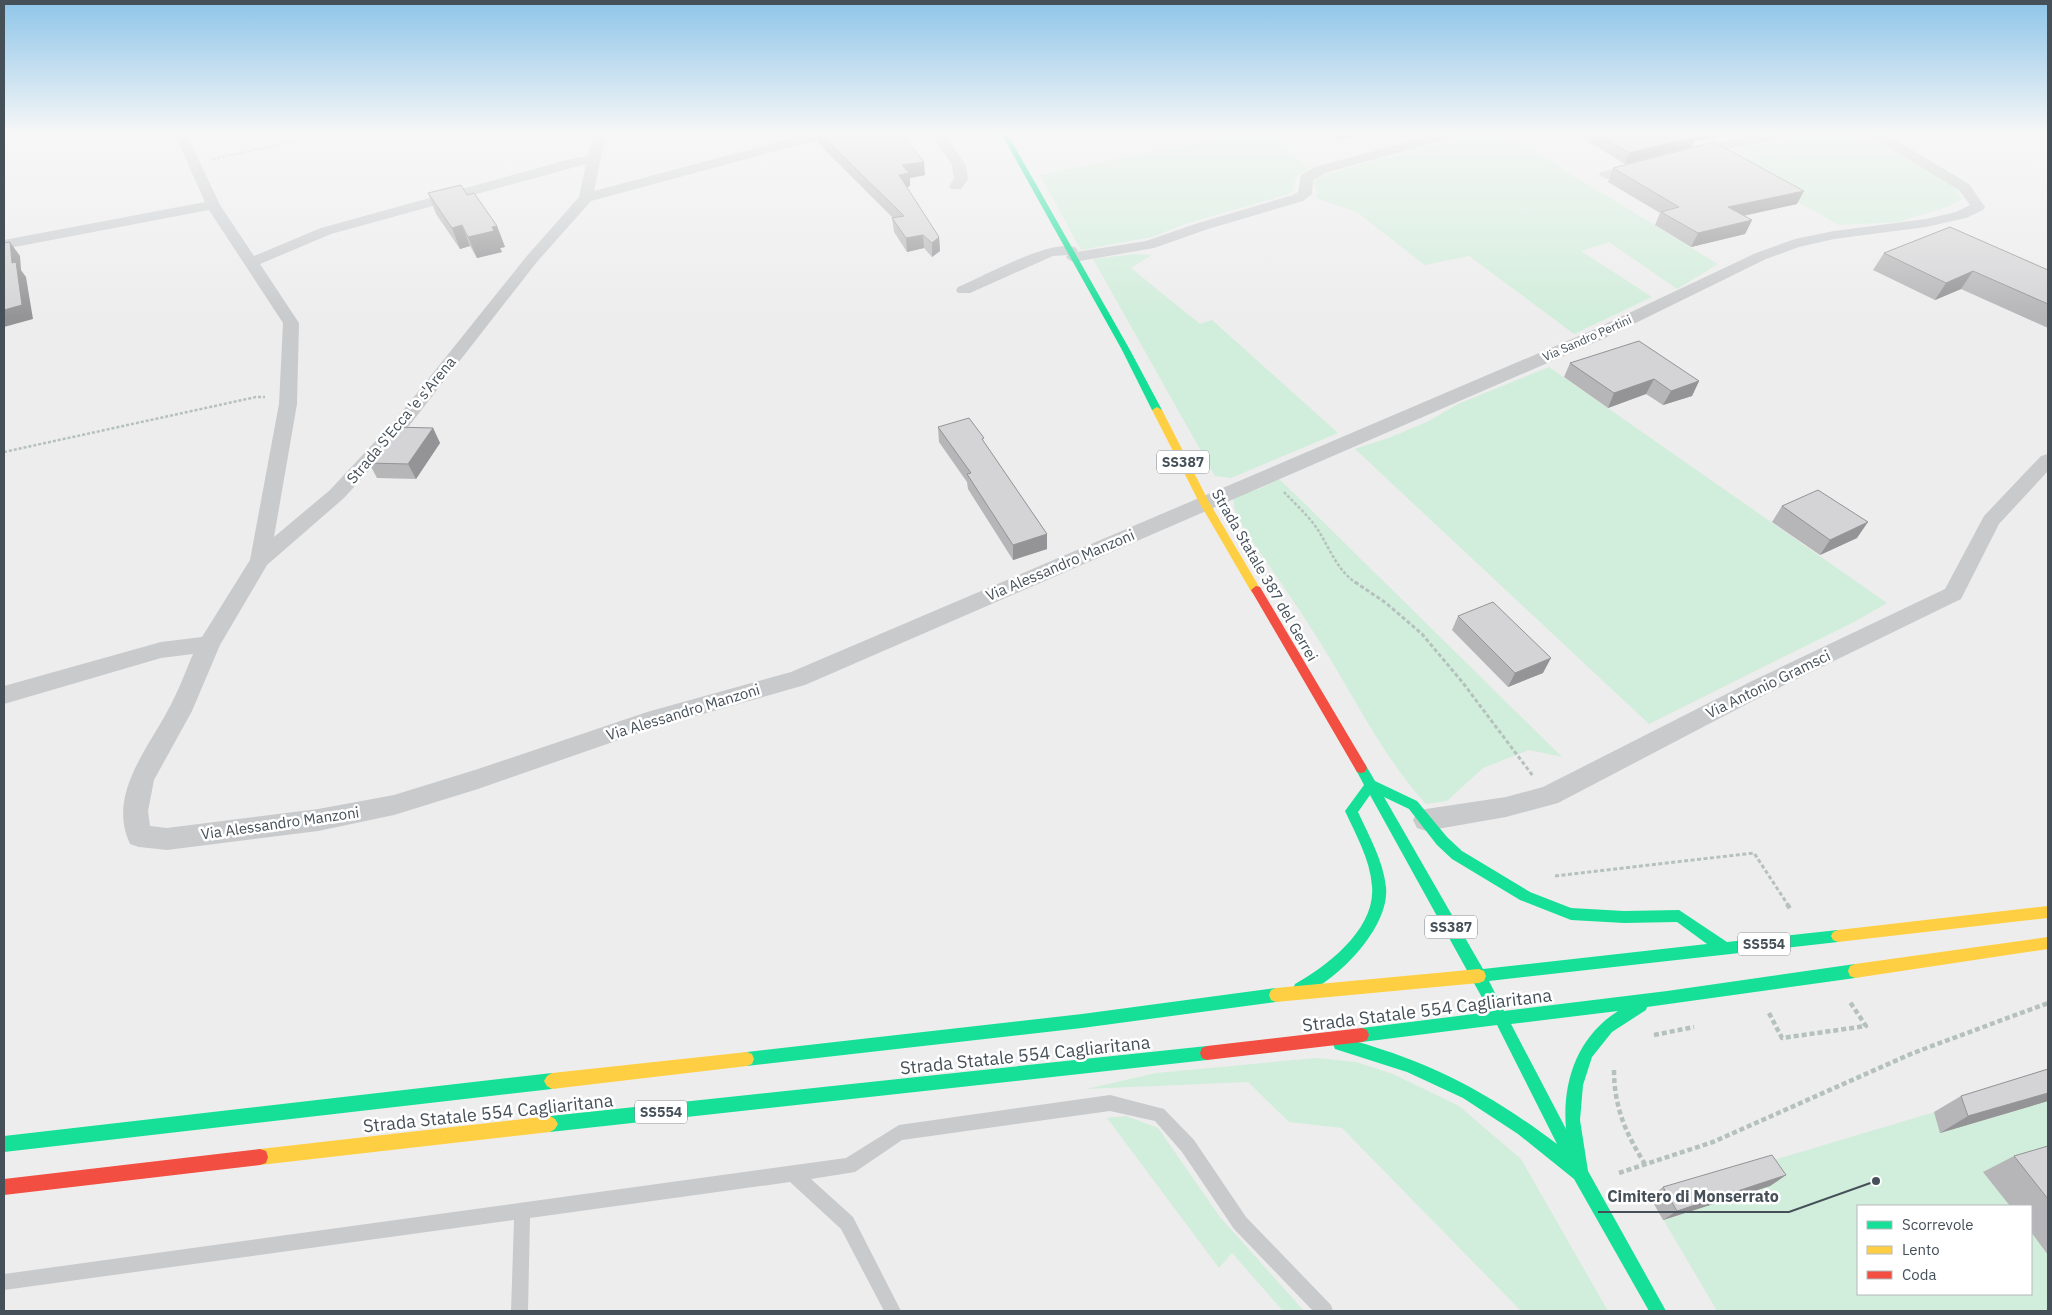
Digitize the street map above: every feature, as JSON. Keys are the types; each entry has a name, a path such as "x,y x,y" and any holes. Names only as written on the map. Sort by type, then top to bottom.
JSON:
{"main road":[{"name":"Strada Statale 387 del Gerrei","path":"1039,194 1126,350 1204,502 1372,785 1479,976 1580,1173"},
{"path":"1271,995 1299,989 1321,978 1340,964 1356,948 1368,930 1376,910 1379,888 1374,864 1351,810 1372,785 1413,805 1442,841 1457,855 1525,896 1571,914 1624,917 1679,916 1724,948"},
{"name":"Strada Statale 554 Cagliaritana","path":"4,1144 1072,1022 1271,995 1479,976 2048,912"},
{"name":"Strada Statale 554 Cagliaritana","path":"4,1187 424,1138 1319,1040 1668,998 2048,944"},
{"path":"1658,1311 1580,1173 1573,1143 1571,1115 1573,1089 1580,1066 1590,1045 1605,1028 1623,1014 1644,1004 1668,998"},
{"path":"1319,1040 1389,1056 1459,1086 1500,1110 1541,1139 1580,1173"}],"street":[{"path":"208,194 213,205 252,262 290,323 288,397 260,560"},
{"path":"252,262 326,231 458,194"},
{"name":"Strada S'Ecca 'e s'Arena","path":"139,836 135,811 142,779 180,711 209,644 260,560 337,494 403,422 531,260 586,198 587,194"},
{"path":"586,198 599,194"},
{"path":"964,290 1050,252 1072,253 1149,245 1304,194"},
{"name":"Via Sandro Pertini","path":"1204,502 1267,477 1599,334 1712,278 1795,242 1926,223 1961,215 1978,206 1969,194"},
{"path":"4,244 213,205"},
{"name":"Via Antonio Gramsci","path":"1426,820 1506,806 1549,796 1751,692 1953,594 1991,521 2048,460"},
{"name":"Via Alessandro Manzoni","path":"139,836 167,839 318,820 394,805 450,788 647,721 797,679 1204,502"},
{"path":"4,695 161,650 209,644"}],"lane":[{"path":"4,1282 849,1166 899,1133 1110,1103 1159,1114 1188,1146 1240,1223 1325,1311"},
{"path":"793,1174 847,1223 893,1311"},
{"path":"520,1311 522,1211"}],"path":[{"path":"4,452 256,397 288,397"},
{"path":"1267,477 1293,501 1317,529 1334,560 1347,578 1386,603 1422,634 1463,683 1549,796"},
{"path":"1547,877 1673,863"},
{"path":"1618,1061 1614,1068 1613,1092 1619,1120 1645,1164 1713,1142 1912,1053 2048,1003"},
{"path":"1759,1015 1769,1013 1782,1038"},
{"path":"1653,1036 1701,1026"}],"green space":[{"path":"1051,194 1288,194 1185,224 1152,237 1081,250"},
{"path":"1317,194 1604,194 1718,264 1677,289 1609,242 1581,251 1652,297 1574,334 1469,256 1425,265 1356,212 1316,198"},
{"path":"1784,194 1959,194 1962,199 1950,206 1898,222 1839,225"},
{"path":"1134,254 1152,255 1131,268 1200,324 1212,320 1338,433 1231,478 1215,476 1093,259"},
{"path":"1549,367 1887,603 1856,621 1649,724 1355,449 1427,422 1458,404"},
{"path":"1279,479 1562,757 1529,750 1483,768 1447,801 1426,804 1381,744 1308,623 1244,529 1235,510 1233,498 1259,489"},
{"path":"1316,1058 1356,1062 1393,1074 1459,1106 1521,1159 1608,1311 1521,1311 1342,1128 1289,1122 1248,1082 1086,1089 1156,1073"},
{"path":"2048,1078 2048,1311 1717,1311 1650,1197"},
{"path":"1126,1116 1158,1128 1220,1217 1304,1311 1283,1311 1232,1253 1219,1268 1107,1118"}],"building":[{"path":"429,194 475,194 497,226 492,227 494,231 468,237 462,225 452,228"},
{"path":"882,194 911,194 939,237 932,243 923,235 906,238 892,218 904,216"},
{"path":"1658,194 1788,194 1728,207 1752,220 1698,233 1661,212 1679,207"},
{"path":"1950,227 2048,270 2048,304 1973,271 1946,283 1884,253"},
{"path":"10,242 12,263 16,262 22,305 4,310 4,243"},
{"path":"1639,341 1699,381 1671,391 1654,379 1614,393 1570,363"},
{"path":"969,418 1047,534 1013,545 967,474 971,473 938,427"},
{"path":"395,427 433,428 408,464 369,463"},
{"path":"1818,490 1868,522 1830,540 1782,506"},
{"path":"1493,602 1551,658 1515,673 1458,616"},
{"path":"2048,1069 2048,1093 1968,1116 1961,1096"},
{"path":"2048,1146 2048,1199 2014,1156"},
{"path":"1772,1155 1786,1175 1677,1211 1663,1187"}],"traffic: fast":[{"path":"1039,194 1126,350 1157,410"},
{"path":"1361,768 1479,976 1838,936"},
{"path":"1371,785 1413,805 1442,841 1457,855 1525,896 1571,914 1624,917 1679,916 1724,948"},
{"path":"1300,989 1323,975 1351,950 1366,929 1376,906 1379,891 1378,877 1368,848 1351,811 1371,785"},
{"path":"1501,1018 1667,998 1855,971"},
{"path":"1479,976 1580,1173 1658,1311"},
{"path":"747,1059 1082,1021 1276,995"},
{"path":"1580,1173 1573,1120 1575,1085 1580,1068 1587,1052 1602,1032 1618,1019 1641,1005"},
{"path":"1362,1035 1501,1018"},
{"path":"1340,1044 1408,1065 1468,1093 1524,1129 1580,1173"},
{"path":"550,1124 1207,1053"},
{"path":"4,1144 552,1081"}],"traffic: slow":[{"path":"1157,410 1204,502 1256,590"},
{"path":"1838,936 2048,912"},
{"path":"1855,971 2048,943"},
{"path":"1276,995 1479,976"},
{"path":"552,1081 747,1059"},
{"path":"260,1157 550,1124"}],"traffic: jam":[{"path":"1256,590 1361,768"},
{"path":"1207,1053 1362,1035"},
{"path":"4,1187 260,1157"}],"place":[{"name":"Cimitero di Monserrato","path":"1876,1181"}]}
